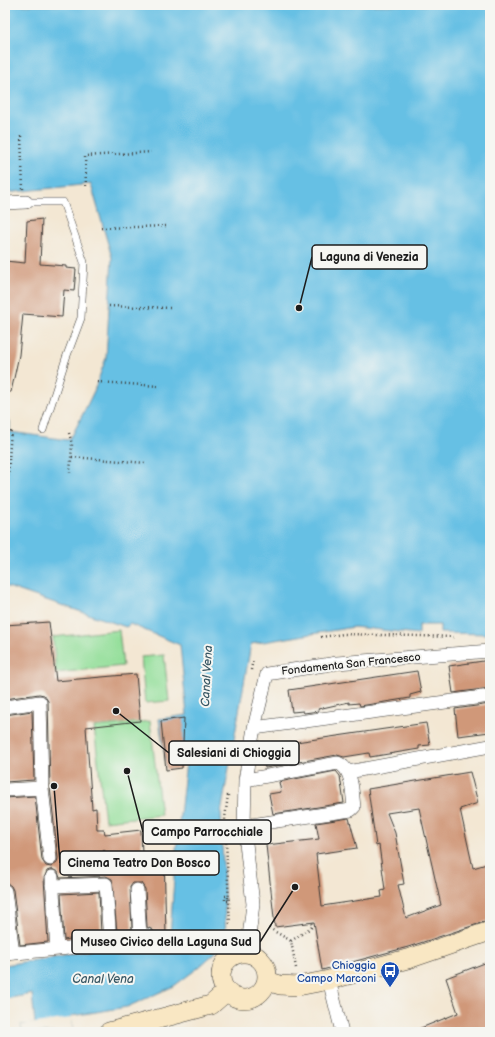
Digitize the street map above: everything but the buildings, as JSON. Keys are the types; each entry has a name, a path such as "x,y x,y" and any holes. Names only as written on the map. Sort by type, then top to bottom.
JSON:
{"street":[{"path":"5,203 25,197"},
{"name":"Fondamenta San Francesco","path":"247,953 253,904 244,826 245,780 254,728 267,674 359,661 490,651"},
{"path":"254,728 490,696"},
{"path":"5,707 40,702 42,788 50,859"},
{"path":"348,772 490,746"},
{"path":"244,826 353,809 354,806 348,772 338,763 245,780"},
{"path":"5,790 42,788"},
{"path":"63,949 52,882 106,884 110,942"},
{"path":"5,891 9,954 63,949 144,936 137,890"},
{"path":"267,981 280,985 298,986 329,980 411,958 490,931"},
{"path":"239,953 253,954 263,963 267,975 267,981 264,988 253,997 239,998 227,991 223,984 223,968 232,956 239,953"},
{"path":"329,980 339,1031"},
{"path":"121,1031 211,1005 227,991"}],"lane":[{"path":"25,197 63,202 84,262 81,318 66,358 43,430"}],"path":[{"path":"21,136 25,197"},
{"path":"86,186 84,156 151,152"},
{"path":"101,228 167,226"},
{"path":"109,306 171,308"},
{"path":"97,382 159,386"},
{"path":"8,476 12,429"},
{"path":"69,433 72,444 70,473"},
{"path":"72,457 146,463"},
{"path":"320,637 349,634 461,637"},
{"path":"104,850 106,884"},
{"path":"291,941 312,927 311,923"},
{"path":"269,928 291,941 297,974"}],"green space":[{"path":"119,630 123,666 56,673 53,637"},
{"path":"164,655 169,701 145,703 141,657"},
{"path":"150,721 161,815 105,821 94,727"}],"water":[{"name":"Canal Vena","path":"5,5 490,5 490,634 440,633 440,625 419,625 419,634 354,627 251,644 221,813 226,940 217,951 198,968 174,986 127,1007 71,1016 73,1032 23,1032 21,1025 35,1024 32,994 5,999 5,965 170,937 176,850 186,762 166,766 159,719 187,715 180,645 130,624 126,627 5,586 5,420 10,421 10,432 68,440 73,434 94,391 106,358 112,258 91,184 5,193"}],"pier":[{"path":"71,1018 73,1032 23,1032 21,1025"}],"place":[{"name":"Laguna di Venezia","path":"299,308"},
{"name":"Salesiani di Chioggia","path":"116,711"},
{"name":"Campo Parrocchiale","path":"127,771"},
{"name":"Cinema Teatro Don Bosco","path":"54,786"},
{"name":"Museo Civico della Laguna Sud","path":"295,887"},
{"name":"Chioggia Campo Marconi","path":"390,988"}]}
